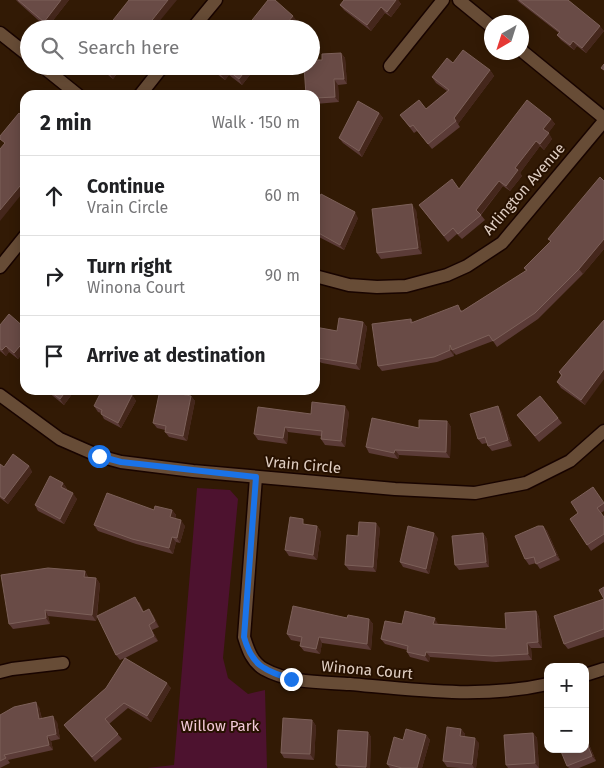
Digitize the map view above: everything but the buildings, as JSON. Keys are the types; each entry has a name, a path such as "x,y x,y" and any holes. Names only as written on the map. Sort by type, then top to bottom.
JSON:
{"street":[{"path":"199,20 216,0"},
{"path":"390,66 442,0"},
{"path":"459,0 484,20"},
{"path":"0,32 20,49"},
{"path":"529,57 604,120"},
{"path":"53,75 72,90"},
{"path":"144,90 156,75"},
{"name":"Arlington Avenue","path":"320,277 349,285 377,287 406,286 440,278 466,266 502,242 604,120"},
{"path":"0,267 20,242"},
{"name":"Vrain Circle","path":"0,395 60,439 99,456 130,463 256,477 475,493 526,483 553,471 582,453 604,431"},
{"path":"246,672 255,662 248,652 244,637 256,477"},
{"name":"Winona Court","path":"255,662 262,668 291,679 430,692 486,693 544,685"},
{"path":"0,672 12,668 63,663"},
{"path":"589,674 604,669"}],"green space":[{"name":"Willow Park","path":"197,488 230,490 238,499 223,658 228,678 248,694 265,690 267,768 147,768 174,765"}],"route":[{"path":"99,456 121,462 256,477 244,637 248,652 255,662 262,668 291,679"}]}
